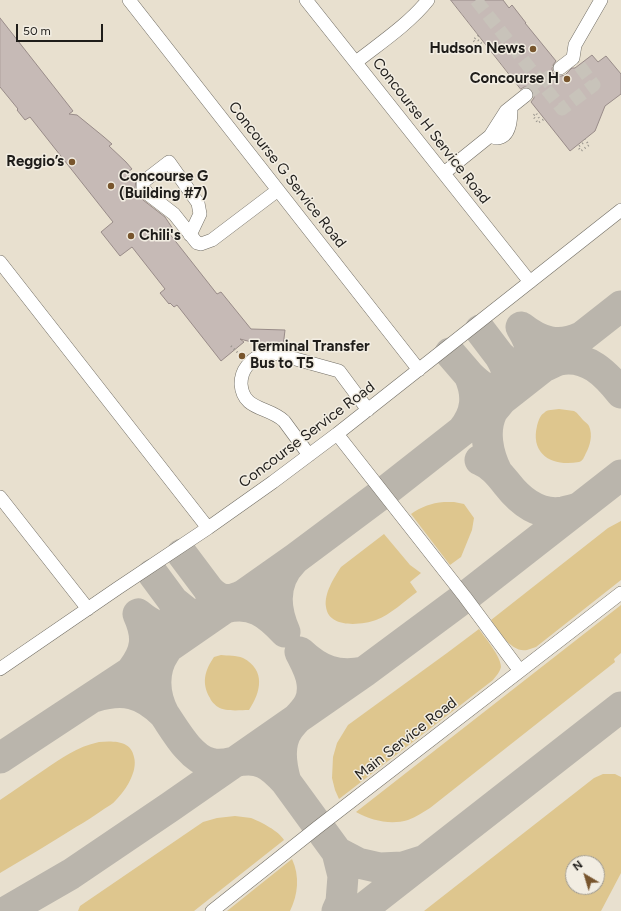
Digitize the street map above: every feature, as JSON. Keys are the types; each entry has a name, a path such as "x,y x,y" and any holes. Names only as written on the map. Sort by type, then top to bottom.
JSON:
{"lane":[{"name":"Concourse G Service Road","path":"129,0 419,370"},
{"name":"Concourse H Service Road","path":"306,0 530,282"},
{"path":"356,62 410,19 428,0"},
{"path":"560,68 576,62 575,45 601,0"},
{"path":"444,173 490,136 506,111 526,95"},
{"path":"190,236 200,214 198,203 169,162 143,182 143,188 148,194 174,214 190,236 197,243 201,244 212,240 278,190"},
{"name":"Concourse Service Road","path":"0,669 208,528 310,455 621,210"},
{"path":"0,262 208,528"},
{"path":"310,455 284,421 279,417 252,405 246,399 242,390 241,380 245,370 254,358 262,354 274,353 339,371 368,410"},
{"path":"337,434 465,597 520,671"},
{"path":"0,497 88,609"},
{"name":"Main Service Road","path":"212,911 318,827 621,593"}],"path":[{"path":"478,40 482,44 478,46 473,40 479,35"},
{"path":"540,118 536,113 533,116 538,124 544,119"},
{"path":"583,143 578,147 581,151 589,145 585,139"}],"shaded area":[{"path":"0,0 621,0 621,911 0,911"},
{"path":"559,409 574,411 589,426 591,433 590,444 584,457 579,462 560,463 552,460 540,451 537,445 537,426 540,417 547,411"},
{"path":"444,502 464,504 474,518 472,530 461,557 450,565 411,514 426,506"},
{"path":"621,521 621,580 536,647 521,650 511,645 491,620 608,528"},
{"path":"384,534 410,565 421,573 410,582 417,592 392,611 381,618 370,622 347,624 333,619 328,614 326,602 328,591 335,576 341,567"},
{"path":"621,605 621,653 614,659 615,662 430,808 408,820 395,822 375,820 356,812"},
{"path":"479,629 496,653 501,667 498,674 493,680 339,799 332,778 333,757 337,743 348,725"},
{"path":"221,655 243,658 255,669 258,675 258,689 249,710 225,710 221,709 212,702 207,692 205,677 208,667 214,657"},
{"path":"99,742 120,743 129,747 132,751 135,762 133,774 124,791 110,805 83,823 0,873 0,800 70,753"},
{"path":"603,774 615,774 621,777 621,873 601,911 424,911 594,778"},
{"path":"235,816 251,818 260,822 274,830 284,840 194,911 78,911 80,906 203,822 217,818"},
{"path":"292,859 295,865 297,885 295,899 290,911 227,911"}],"building":[{"name":"Concourse H","path":"451,0 503,0 509,8 512,5 556,61 552,69 553,73 557,76 565,75 572,68 575,68 592,55 598,62 606,56 621,74 621,94 605,106 595,131 570,151 531,102 534,98 532,90 529,87 524,87 521,89"},
{"name":"Concourse G (Building #7)","path":"0,18 73,111 69,114 77,115 104,137 112,144 109,146 132,169 129,171 136,180 135,188 137,193 143,200 165,217 173,229 169,233 217,294 221,292 251,329 285,330 283,347 274,345 267,346 240,339 244,342 221,361 177,305 174,307 170,303 169,304 160,293 165,289 132,247 120,256 101,232 113,222 30,117 25,120 0,87"}],"taxiway":[{"path":"0,758 170,646 296,558 383,493 621,306"},
{"path":"523,383 530,368 532,355 529,342 521,327 542,340 550,342 565,342 581,337"},
{"path":"480,330 499,355"},
{"path":"450,353 469,375"},
{"path":"497,472 491,458 487,435 489,419 492,412 504,396 506,388 506,370 499,355 512,366 525,371 535,370 559,360 578,360 595,367 609,379 621,393"},
{"path":"462,431 471,417 475,397 469,375 490,391 505,393 514,390"},
{"path":"480,460 495,470 518,497 538,510 554,513 578,508"},
{"path":"7,911 71,874 364,672 465,597 621,475"},
{"path":"182,554 209,590"},
{"path":"225,608 243,606 258,610 272,619 285,632 281,623 277,604 277,595 282,577 286,569 293,561"},
{"path":"153,574 173,601"},
{"path":"132,670 141,656 144,643 143,629 138,614 159,627 181,630 200,625 207,619 211,612 212,602 209,590 213,594 224,599 233,599 243,595"},
{"path":"94,697 114,693 132,694 148,701 164,714 156,691 156,675 161,659 180,627 179,617 173,601 188,613 201,616 219,612"},
{"path":"164,714 184,743 190,750 203,760 219,765 243,760 257,761 275,770 286,782 282,761 283,740 289,728 309,703 312,691 312,683 308,667 300,652 307,659 329,671 345,674 364,672"},
{"path":"360,911 621,707"},
{"path":"286,782 337,852 343,876 341,902 337,911"},
{"path":"337,852 358,863 380,868 403,867 422,861"}],"tunnel":[{"path":"476,0 562,109 594,85 579,65"},
{"path":"526,95 560,68"}],"place":[{"name":"Hudson News","path":"533,49"},
{"name":"Concourse H","path":"567,79"},
{"name":"Reggio’s","path":"72,162"},
{"name":"Concourse G (Building #7)","path":"111,186"},
{"name":"Chili's","path":"131,236"},
{"name":"Terminal Transfer Bus to T5","path":"242,356"}]}
